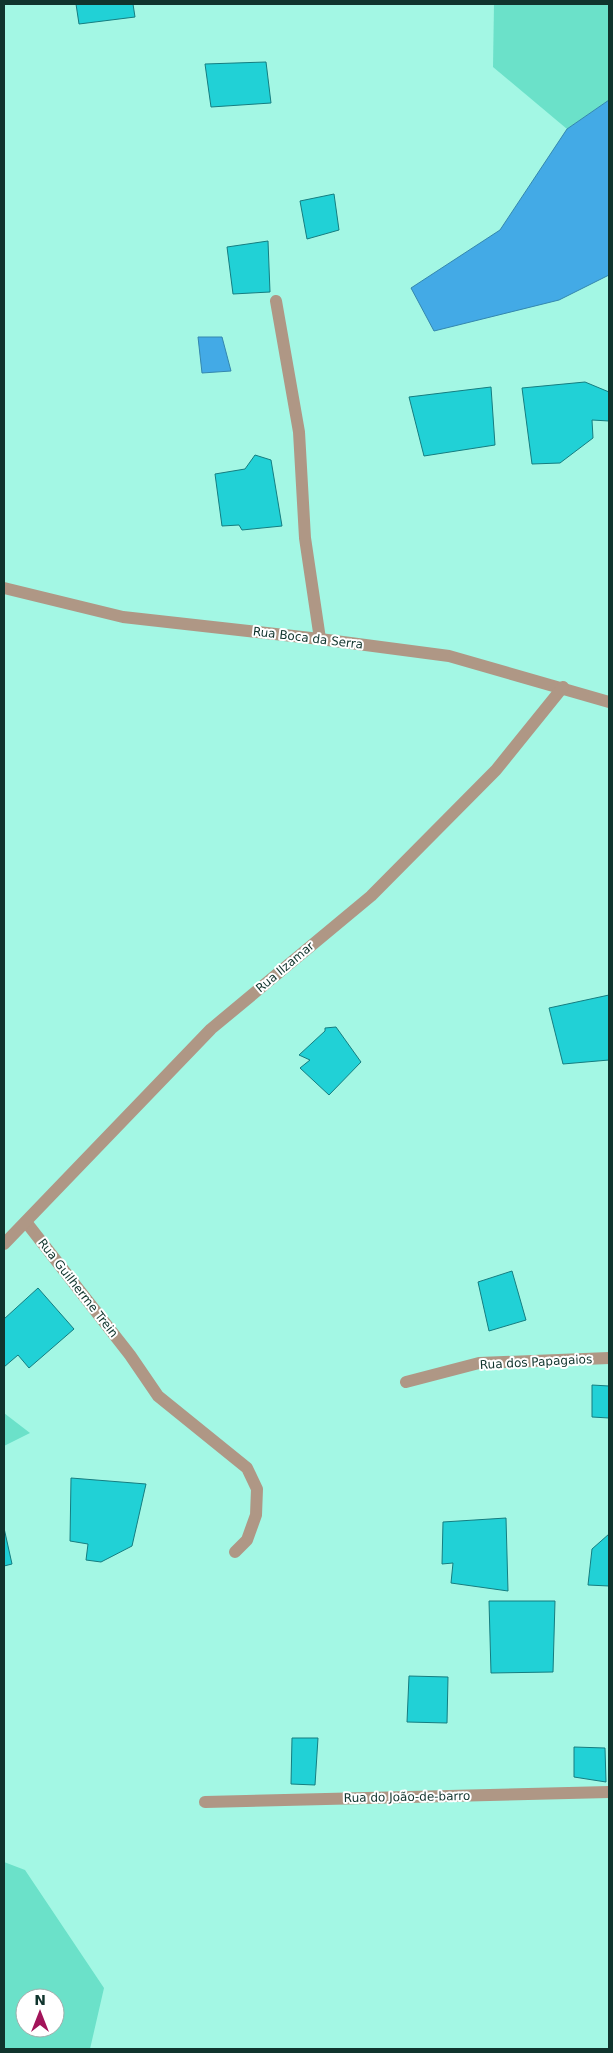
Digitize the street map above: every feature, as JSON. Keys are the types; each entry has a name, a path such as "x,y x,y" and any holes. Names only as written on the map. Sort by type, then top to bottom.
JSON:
{"street":[{"path":"276,301 299,432 305,538 320,639"},
{"name":"Rua Boca da Serra","path":"4,588 123,617 320,639 449,656 563,687 609,702"},
{"name":"Rua Ilzamar","path":"4,1244 211,1029 371,896 496,770 563,687"},
{"name":"Rua Guilherme Trein","path":"26,1222 130,1355 158,1396 247,1468 257,1489 256,1515 247,1540 235,1552"},
{"name":"Rua dos Papagaios","path":"406,1382 479,1363 609,1358"},
{"name":"Rua do João-de-barro","path":"205,1802 609,1792"}],"green space":[{"path":"494,4 609,4 609,100 567,129 493,67"},
{"path":"4,1413 30,1433 4,1446"},
{"path":"4,1862 25,1870 104,1988 90,2049 4,2049"}],"water":[{"path":"609,100 609,275 559,300 434,331 411,288 500,230 567,129"},
{"path":"198,337 222,337 231,371 202,373"}],"building":[{"path":"76,4 133,4 135,17 79,24"},
{"path":"266,62 271,103 211,107 205,64"},
{"path":"334,194 339,230 307,239 300,201"},
{"path":"268,241 270,292 233,294 227,247"},
{"path":"585,382 609,392 609,421 592,420 593,438 560,463 532,464 522,388"},
{"path":"491,387 495,445 424,456 409,397"},
{"path":"255,455 271,460 282,526 242,530 239,525 222,526 215,474 245,469"},
{"path":"609,995 609,1060 563,1064 549,1008"},
{"path":"336,1027 361,1062 329,1095 300,1068 310,1060 299,1055 325,1031 325,1028"},
{"path":"512,1271 526,1320 489,1331 478,1282"},
{"path":"38,1288 74,1329 29,1368 18,1355 4,1367 4,1319"},
{"path":"592,1385 609,1386 609,1418 592,1417"},
{"path":"71,1478 146,1484 132,1546 101,1562 86,1560 88,1544 70,1541"},
{"path":"506,1518 508,1591 451,1583 453,1563 442,1564 443,1522"},
{"path":"4,1528 12,1564 4,1566"},
{"path":"609,1534 609,1586 588,1585 592,1549"},
{"path":"489,1601 555,1601 553,1672 491,1673"},
{"path":"409,1676 448,1677 447,1723 407,1722"},
{"path":"292,1738 318,1738 315,1785 291,1784"},
{"path":"574,1747 605,1748 606,1782 574,1777"}]}
